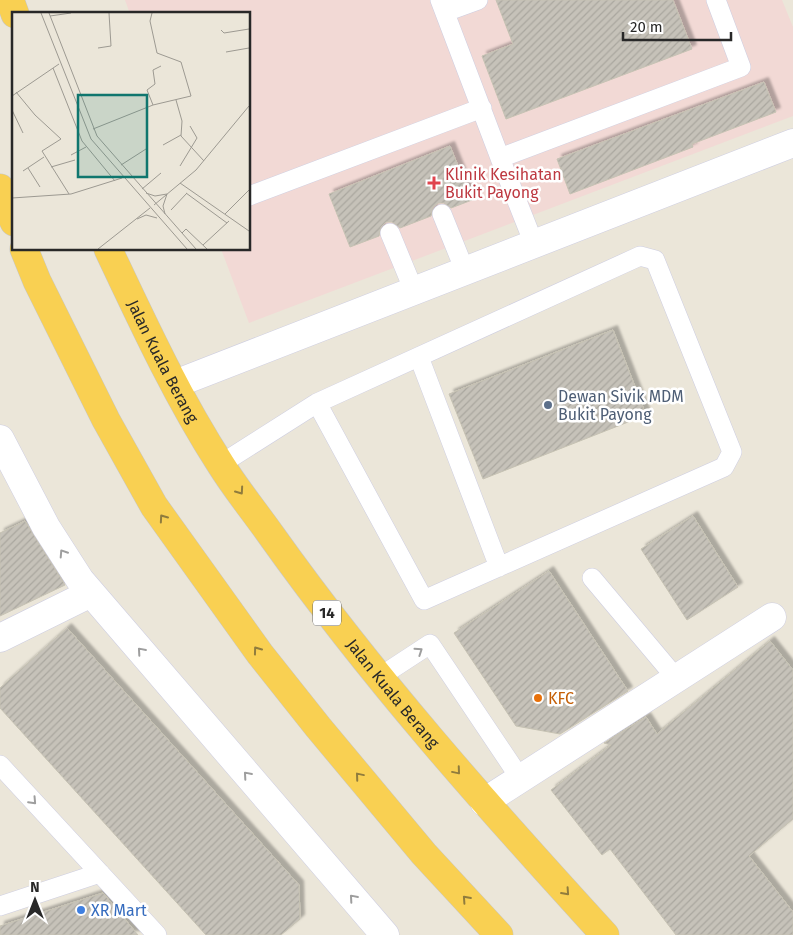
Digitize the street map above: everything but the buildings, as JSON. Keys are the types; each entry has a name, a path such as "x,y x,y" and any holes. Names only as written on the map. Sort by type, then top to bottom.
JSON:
{"highway":[{"path":"10,0 14,12"},
{"path":"0,188 12,217"},
{"path":"24,250 37,281 106,420 154,506 260,654 312,720 424,854 499,935"},
{"name":"Jalan Kuala Berang","path":"109,250 175,384 221,464 322,608 378,678 484,802 605,935"}],"street":[{"path":"175,384 793,143"},
{"path":"0,438 46,527 91,593 385,935"},
{"path":"0,638 91,593"},
{"path":"484,802 772,617"}],"lane":[{"path":"478,0 442,6 534,244"},
{"path":"500,158 741,67 716,0"},
{"path":"250,196 482,108"},
{"path":"442,214 464,271"},
{"path":"390,233 414,291"},
{"path":"221,464 316,403 640,256 654,260 732,452 724,467 424,600 316,403"},
{"path":"419,357 499,567"},
{"path":"592,578 676,678"},
{"path":"378,678 430,644 520,778"},
{"path":"0,766 157,935"},
{"path":"0,906 100,873"}],"shaded area":[{"name":"Klinik Kesihatan Bukit Payong","path":"125,0 782,0 793,27 793,116 249,323 221,250 250,250 250,12 129,12"}],"place":[{"name":"Klinik Kesihatan Bukit Payong","path":"434,183"},
{"name":"Dewan Sivik MDM Bukit Payong","path":"548,405"},
{"name":"KFC","path":"538,698"},
{"name":"XR Mart","path":"81,910"}]}
